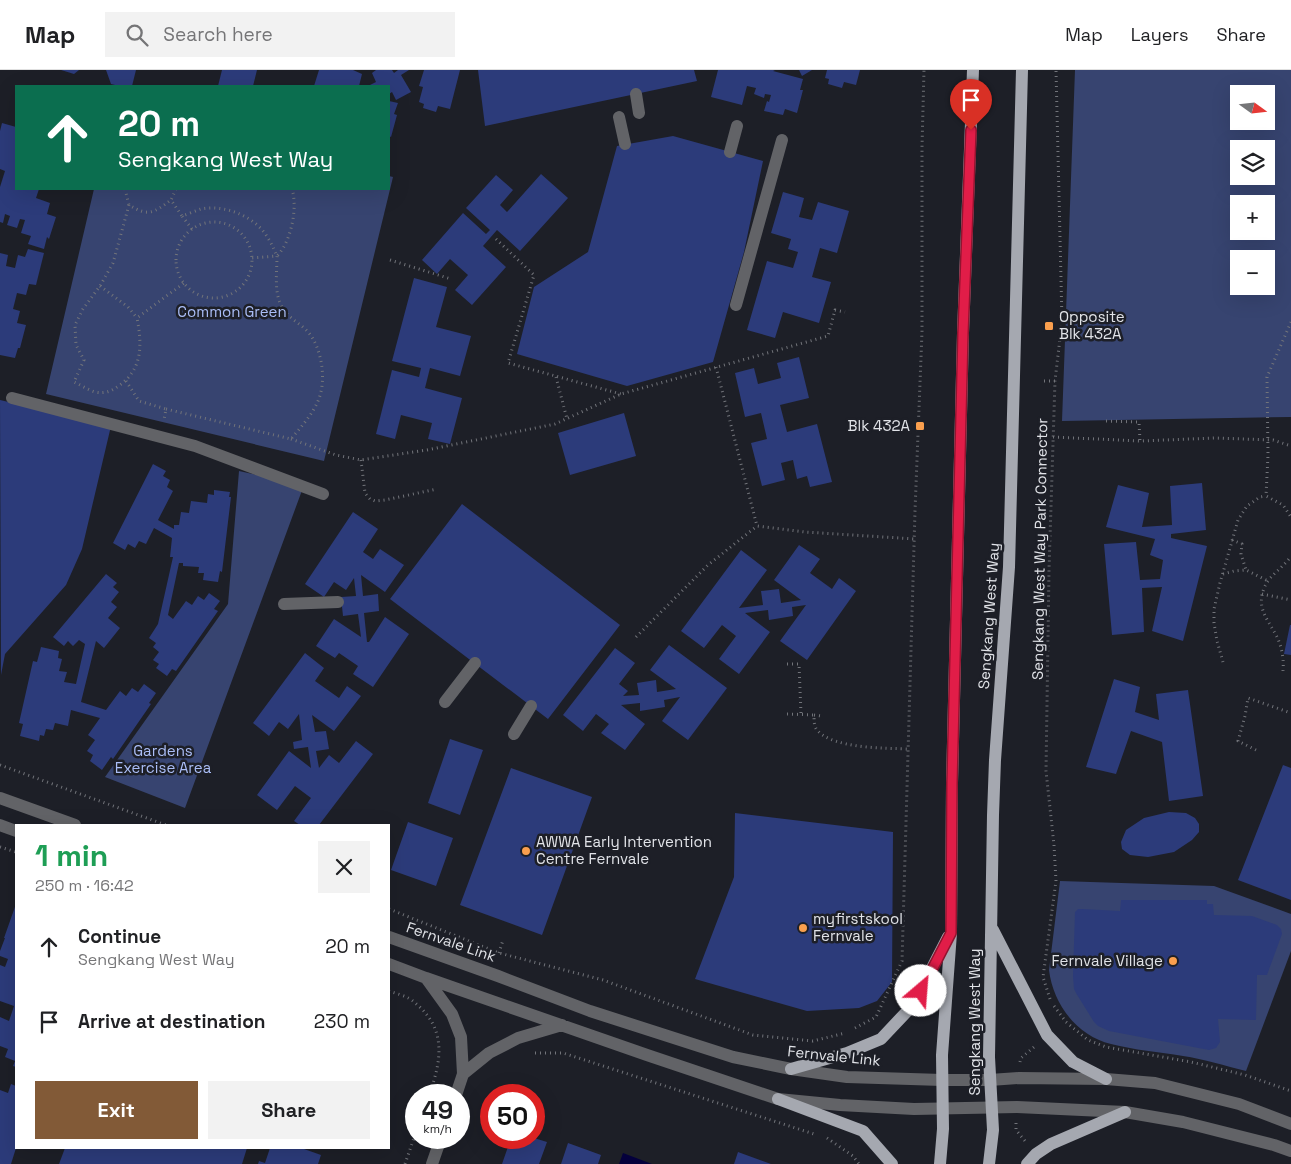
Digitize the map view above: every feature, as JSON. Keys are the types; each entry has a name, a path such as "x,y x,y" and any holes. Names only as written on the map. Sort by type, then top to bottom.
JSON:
{"main road":[{"name":"Sengkang West Way","path":"940,1164 943,1129 942,1055 951,933 952,783 963,333 974,70"},
{"name":"Sengkang West Way","path":"989,1164 993,1130 989,1057 992,815 1010,558 1022,70"},
{"path":"992,928 1047,1035 1073,1062 1106,1079"},
{"path":"791,1069 847,1053 881,1039 913,1005 951,933"},
{"path":"778,1099 863,1131 892,1164"},
{"path":"1027,1164 1036,1154 1051,1144 1125,1112"}],"street":[{"path":"636,94 639,113"},
{"path":"619,117 625,144"},
{"path":"730,152 737,126"},
{"path":"736,305 782,140"},
{"path":"12,398 195,446 324,494"},
{"path":"284,604 338,602"},
{"path":"445,702 474,663"},
{"path":"514,734 531,706"},
{"path":"0,798 72,824"},
{"path":"0,825 15,831"},
{"name":"Fernvale Link","path":"390,937 590,1011 733,1057 791,1069 848,1077 942,1080 1019,1078 1106,1079 1155,1083 1239,1104 1291,1124"},
{"path":"390,964 778,1099 849,1106 914,1109 1017,1107 1125,1112 1184,1122 1291,1151"},
{"path":"426,978 452,1014 461,1037 463,1074 460,1084"},
{"path":"463,1074 489,1053 518,1038 562,1025"},
{"path":"432,1164 437,1149"}],"path":[{"path":"390,909 498,953 603,980 753,1034 812,1041 850,1031 876,1016 902,961 922,332 924,70"},
{"name":"Sengkang West Way Park Connector","path":"1056,70 1062,321 1055,381 1053,437 1046,771 1056,882 1043,977 1052,1003 1066,1022 1088,1040 1106,1047 1191,1062 1245,1075 1291,1091"},
{"path":"100,286 128,307 137,318 141,338 138,361 133,371 126,380 105,393 94,392 74,382 84,360 76,346 75,325 83,309 100,286 113,263 128,205 125,190"},
{"path":"128,205 149,213 158,210 171,200 176,190"},
{"path":"251,258 277,256 283,250 288,239 292,217 294,196 292,190"},
{"path":"171,200 192,229"},
{"path":"182,216 201,209 218,208 230,210 245,216 268,237 277,256 278,299 284,312 301,325 314,340 322,371 318,400 304,424 291,439"},
{"path":"216,222 228,225 239,231 251,252 251,258 252,264 248,276 241,287 231,294 219,298 206,298 194,293 184,283 176,262 183,238 192,229 216,222"},
{"path":"496,239 534,275 508,363 621,394"},
{"path":"390,260 452,279"},
{"path":"137,318 184,283"},
{"path":"166,409 291,439 336,455 361,460 427,450 555,424 621,394 828,336 835,310 845,312"},
{"path":"1266,496 1267,377 1291,322"},
{"path":"716,367 757,526"},
{"path":"556,376 567,419"},
{"path":"1044,381 1055,381"},
{"path":"1106,421 1139,422 1140,441"},
{"path":"1053,437 1140,441 1215,438 1273,440 1291,446"},
{"path":"361,460 365,492 370,499 375,501 437,489"},
{"path":"1223,662 1214,624 1214,609 1238,520 1247,506 1254,500 1266,496 1283,505 1291,517"},
{"path":"915,511 921,512"},
{"path":"636,637 708,565 757,526 805,532 915,539"},
{"path":"1232,540 1242,544 1241,554 1246,570"},
{"path":"1283,671 1284,664 1278,639 1262,608 1262,594 1268,581 1291,556"},
{"path":"1223,574 1234,570 1246,570 1268,581"},
{"path":"1262,594 1291,600"},
{"path":"787,664 799,664 801,714"},
{"path":"1256,750 1238,741 1248,698 1291,713"},
{"path":"787,714 821,716"},
{"path":"814,716 814,725 818,731 831,740 867,748 908,749"},
{"path":"0,765 163,824"},
{"path":"0,847 15,852"},
{"path":"498,953 503,940"},
{"path":"390,991 413,1000 432,1020 439,1044 437,1074 433,1084"},
{"path":"528,1052 563,1053 817,1135"},
{"path":"826,1137 853,1156 859,1164"},
{"path":"405,1164 410,1149"}],"green space":[{"path":"1075,70 1291,70 1291,417 1062,421"},
{"name":"Common Green","path":"390,176 393,177 390,189"},
{"name":"Common Green","path":"94,190 390,190 324,461 46,394"},
{"name":"Gardens Exercise Area","path":"239,471 304,485 185,808 105,777 228,604"},
{"name":"Fernvale Village","path":"1060,881 1214,886 1291,914 1291,951 1246,1071 1191,1057 1111,1044 1099,1040 1077,1026 1061,1006 1051,983 1049,970"}],"shaded area":[{"path":"623,1153 652,1164 619,1164"}],"building":[{"path":"61,70 79,70 74,74"},
{"path":"106,70 136,70 132,85 111,84"},
{"path":"222,70 257,70 253,85 218,85"},
{"path":"319,70 353,70 362,74 359,85 314,85"},
{"path":"376,70 392,70 394,73 398,70 409,70 401,75 411,92 396,100 392,92 390,93 390,85 370,85 376,82 372,73"},
{"path":"424,70 460,70 450,109 438,106 436,112 423,108 424,104 419,102 423,87 419,86"},
{"path":"478,70 694,70 697,81 485,126"},
{"path":"718,70 775,70 773,71 803,79 800,90 803,90 797,113 785,109 783,115 764,111 771,95 765,94 764,98 754,94 756,88 747,86 742,105 711,97"},
{"path":"799,70 812,70 802,76"},
{"path":"827,70 860,70 856,85 844,82 842,88 828,84 829,79 825,78"},
{"path":"390,101 398,103 394,114 397,115 391,137"},
{"path":"2,123 15,127 15,190 39,190 36,198 50,203 47,214 56,217 44,249 28,244 31,236 21,233 25,220 20,219 17,228 7,225 10,216 5,214 3,223 0,222 0,187 5,171 0,169 0,131"},
{"path":"673,136 763,161 744,252 713,362 627,386 517,354 534,287 588,252 617,146"},
{"path":"541,174 568,198 520,251 497,230 483,246 506,267 472,305 455,290 468,275 450,259 437,274 422,260 463,213 486,234 490,230 466,208 496,175 513,190 500,205 507,212"},
{"path":"783,192 804,198 799,217 812,220 818,202 849,211 837,253 820,248 812,277 831,282 819,323 783,312 775,338 747,330 767,261 793,268 798,252 788,249 791,239 771,233"},
{"path":"28,249 44,253 36,285 29,284 26,295 17,293 13,309 20,311 17,323 26,325 20,348 18,348 15,358 0,355 0,253 8,255 6,266 15,268 18,255 25,257"},
{"path":"414,278 447,287 436,327 471,336 460,376 430,368 425,388 462,398 450,444 428,439 432,423 401,415 395,439 376,434 392,370 419,377 421,368 392,361"},
{"path":"799,357 809,398 780,405 787,432 817,424 832,482 810,487 807,476 797,479 793,460 781,463 785,480 762,486 751,443 767,439 761,413 745,417 735,373 754,368 758,384 781,378 777,363"},
{"path":"0,400 111,426 82,549 66,585 5,654 1,675"},
{"path":"624,413 636,456 570,475 558,433"},
{"path":"153,464 166,471 163,476 170,480 167,487 173,491 158,520 174,529 174,525 179,525 181,512 189,513 191,501 207,503 208,494 214,495 214,490 230,492 229,497 231,497 222,572 220,571 218,582 203,580 204,573 198,573 199,567 183,566 183,563 179,563 168,615 173,619 186,601 192,605 198,596 204,600 209,593 220,601 214,609 218,611 176,671 172,669 167,676 156,668 159,664 153,660 159,652 153,647 156,643 149,638 158,624 173,557 170,557 172,538 154,528 146,544 139,541 135,548 128,544 125,550 113,543"},
{"path":"1202,483 1206,530 1171,534 1171,538 1207,546 1183,641 1152,631 1162,587 1142,588 1144,632 1112,635 1104,544 1136,542 1140,580 1160,579 1163,560 1150,555 1155,539 1106,527 1118,485 1149,493 1142,527 1172,525 1170,486"},
{"path":"462,504 620,625 548,719 390,599"},
{"path":"353,512 378,529 363,552 373,559 380,549 404,565 385,592 361,575 363,596 378,594 379,611 364,613 367,642 369,642 385,617 409,634 373,687 353,674 358,666 339,653 335,658 316,646 334,619 361,637 358,614 343,616 341,597 356,596 354,578 346,590 334,582 324,597 305,584"},
{"path":"799,545 820,559 810,573 832,589 839,578 856,591 807,660 780,641 806,605 792,607 793,616 769,620 768,610 745,613 770,632 739,674 719,659 736,636 722,625 704,648 681,631 741,550 767,570 739,608 763,605 761,591 779,589 781,603 801,600 774,580"},
{"path":"106,574 117,583 113,587 119,592 111,602 117,607 108,618 120,628 104,648 96,641 81,702 106,710 120,691 126,696 132,688 138,692 144,684 156,693 149,703 151,704 113,759 111,757 102,770 90,761 93,755 87,751 95,740 88,735 100,718 71,710 68,726 55,723 53,730 46,729 44,736 40,735 39,741 20,736 23,724 19,723 33,661 37,662 41,647 59,651 58,658 62,659 59,671 67,672 64,682 76,684 85,644 79,640 73,646 68,641 64,646 53,637"},
{"path":"1291,625 1291,655 1284,654"},
{"path":"669,645 727,688 688,740 662,721 680,697 664,700 665,707 640,711 640,703 621,705 645,724 625,750 601,733 609,724 596,714 583,731 563,715 615,648 635,663 619,684 628,691 623,696 639,695 637,683 656,680 657,692 676,689 650,670"},
{"path":"305,653 324,668 315,681 339,698 347,686 361,696 334,731 312,715 315,732 326,731 329,749 316,751 319,768 329,755 339,763 356,741 373,754 320,824 298,824 294,821 311,798 295,786 277,810 257,795 289,751 311,768 308,747 294,749 293,742 302,740 299,714 288,729 279,722 269,736 253,723"},
{"path":"1114,679 1140,687 1135,712 1159,720 1156,694 1188,690 1203,796 1169,801 1162,742 1131,731 1116,774 1086,767"},
{"path":"450,739 483,750 460,815 428,803"},
{"path":"1283,765 1291,768 1291,900 1238,880"},
{"name":"AWWA Early Intervention Centre Fernvale","path":"511,768 592,797 542,935 460,905"},
{"path":"1169,812 1186,813 1195,818 1199,824 1199,832 1192,840 1174,852 1148,857 1130,855 1122,849 1121,842 1126,830 1144,818"},
{"name":"myfirstskool Fernvale","path":"735,813 893,832 892,982 877,1001 859,1008 807,1011 695,979 734,877"},
{"path":"408,822 453,838 436,886 391,870"},
{"name":"Fernvale Village","path":"1121,900 1207,900 1207,904 1213,904 1214,915 1252,916 1277,925 1281,929 1282,934 1267,975 1257,975 1256,1020 1218,1019 1220,1042 1216,1048 1209,1050 1109,1031 1098,1026 1074,989 1075,912 1078,909 1120,911"},
{"path":"15,907 15,1061 5,1057 8,1049 0,1046 0,1017 9,1021 14,1006 0,1001 0,965 5,967 8,959 0,956"},
{"path":"11,1084 15,1086 16,1149 11,1164 0,1164 0,1090 8,1093"},
{"path":"568,1143 601,1155 598,1164 561,1164"},
{"path":"65,1149 247,1149 242,1164 59,1164"},
{"path":"270,1149 304,1149 321,1155 318,1164 258,1164 259,1161 265,1163"},
{"path":"507,1149 544,1149 539,1164 502,1164"},
{"path":"738,1152 771,1164 734,1164"}],"place":[{"name":"Opposite Blk 432A","path":"1049,326"},
{"name":"Blk 432A","path":"920,426"},
{"name":"AWWA Early Intervention Centre Fernvale","path":"526,851"},
{"name":"myfirstskool Fernvale","path":"803,928"},
{"name":"Fernvale Village","path":"1173,961"}],"route":[{"path":"921,991 951,933 952,783 960,446 971,130"}]}
